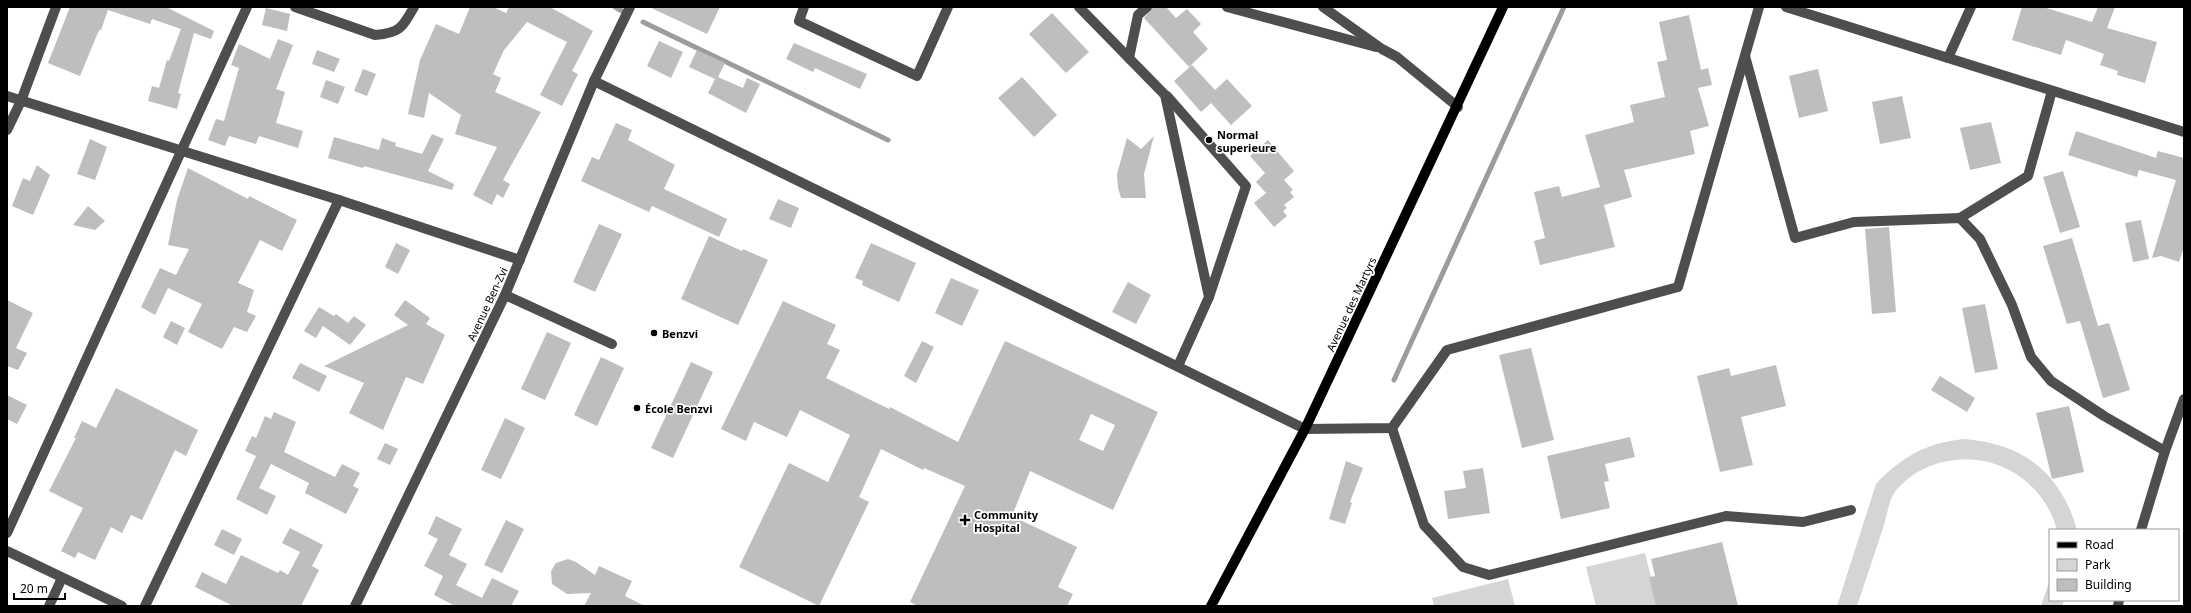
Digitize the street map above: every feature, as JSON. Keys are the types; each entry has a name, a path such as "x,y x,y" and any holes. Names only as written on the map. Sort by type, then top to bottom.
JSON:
{"main road":[{"name":"Avenue des Martyrs","path":"1211,606 1305,429 1458,106 1503,7"}],"street":[{"path":"7,130 21,101 56,7"},
{"path":"7,533 247,7"},
{"path":"295,7 375,35 388,34 402,27 414,7"},
{"name":"Avenue Ben-Zvi","path":"355,606 506,295 594,81 630,7"},
{"path":"804,7 799,20 917,76 948,7"},
{"path":"1079,7 1166,95 1246,186 1209,297 1178,366"},
{"path":"1129,58 1138,15 1147,7"},
{"path":"1227,7 1382,49"},
{"path":"1323,7 1382,49 1397,57 1458,106"},
{"path":"1392,428 1447,350 1678,287 1759,7"},
{"path":"1786,7 2184,132"},
{"path":"1948,58 1971,7"},
{"path":"1745,56 1795,238 1854,222 1960,218 2028,176 2052,91"},
{"path":"594,81 1305,429 1392,428"},
{"path":"1166,95 1209,297"},
{"path":"7,96 182,150 520,260"},
{"path":"145,606 338,200"},
{"path":"1960,218 1980,239 2012,305 2031,357 2052,381 2104,416 2165,451"},
{"path":"506,295 612,344"},
{"path":"2141,529 2165,451 2184,399"},
{"path":"1392,428 1424,525 1463,567 1489,576 1726,516 1802,522 1850,510"},
{"path":"7,552 122,606"},
{"path":"49,606 62,578"}],"green space":[{"path":"1965,439 2005,447 2022,455 2037,465 2050,477 2061,492 2070,510 2077,529 2057,529 2049,511 2038,494 2024,480 2008,470 1990,463 1971,459 1950,460 1930,466 1906,481 1892,496 1857,606 1837,606 1876,484 1895,466 1916,452 1927,447"},
{"path":"1645,553 1658,606 1596,606 1586,567"},
{"path":"1508,579 1515,606 1434,606 1432,598"},
{"path":"2049,582 2049,601 2064,601 2062,606 2041,606"}],"building":[{"path":"70,7 166,7 214,31 211,39 194,33 178,93 181,94 177,109 148,101 152,86 159,88 167,60 169,61 181,29 152,19 150,24 108,10 101,30 99,30 80,76 48,63"},
{"path":"470,7 493,7 506,13 509,7 550,7 593,31 572,71 578,74 562,106 540,95 567,42 527,22 504,50 493,74 501,78 495,92 541,112 503,180 510,184 503,198 497,194 492,205 473,195 497,147 455,134 461,115 429,93 424,118 408,114 420,60 436,24 459,34"},
{"path":"649,7 720,7 707,34"},
{"path":"1153,7 1166,7 1176,18 1187,9 1201,24 1193,32 1208,49 1189,67 1144,18"},
{"path":"2022,7 2043,7 2092,22 2098,7 2115,7 2107,28 2157,42 2145,83 2117,75 2118,71 2100,65 2104,54 2066,40 2061,55 2012,40"},
{"path":"266,8 290,14 287,31 262,25"},
{"path":"1052,13 1089,52 1066,73 1029,34"},
{"path":"1689,15 1701,70 1708,68 1712,85 1698,88 1709,126 1690,131 1695,154 1624,170 1632,197 1604,205 1615,247 1540,265 1534,241 1545,238 1534,192 1559,186 1562,197 1600,187 1585,135 1634,122 1630,105 1665,97 1657,62 1667,60 1659,22"},
{"path":"278,39 293,45 276,89 285,92 276,123 303,131 298,148 259,136 256,144 229,136 225,146 208,140 216,119 224,121 239,68 231,65 239,44 270,59"},
{"path":"659,41 683,52 671,78 647,66"},
{"path":"794,43 867,74 860,89 815,68 813,72 786,59"},
{"path":"317,50 340,59 334,72 312,64"},
{"path":"697,50 725,63 718,77 743,88 747,78 760,84 746,113 708,93 715,79 689,67"},
{"path":"1192,65 1215,90 1227,79 1252,106 1231,125 1211,103 1201,112 1174,81"},
{"path":"363,69 376,74 367,96 354,91"},
{"path":"1818,69 1828,111 1799,118 1789,76"},
{"path":"1022,77 1057,115 1034,137 998,98"},
{"path":"326,80 345,87 338,104 320,97"},
{"path":"1902,96 1911,138 1880,144 1872,102"},
{"path":"1991,122 2001,163 1970,170 1960,128"},
{"path":"616,123 632,130 628,140 675,165 664,189 727,219 719,237 652,206 649,212 581,181 592,157 599,160"},
{"path":"2076,131 2156,158 2158,151 2184,158 2184,247 2179,262 2161,256 2152,258 2176,180 2139,170 2137,177 2068,155"},
{"path":"432,134 444,139 428,171 454,184 452,190 364,166 363,168 328,158 334,137 379,150 382,138 396,143 395,146 422,154"},
{"path":"1154,136 1144,174 1146,198 1121,198 1118,188 1117,174 1127,138 1141,149"},
{"path":"90,139 107,147 95,180 77,174"},
{"path":"1268,140 1294,171 1284,180 1293,190 1290,192 1294,197 1284,205 1287,208 1283,211 1287,216 1274,227 1254,203 1266,193 1256,182 1265,173 1250,156"},
{"path":"37,165 50,175 33,215 12,206 23,178 30,181"},
{"path":"188,168 248,199 249,196 297,220 282,251 260,240 238,283 254,290 247,312 256,316 247,332 234,327 222,349 188,332 202,304 168,288 155,315 141,307 160,268 176,275 189,249 168,245 177,200"},
{"path":"2063,171 2080,227 2060,233 2043,177"},
{"path":"778,199 799,208 791,228 769,219"},
{"path":"88,206 105,221 95,230 73,225"},
{"path":"2141,220 2149,259 2133,262 2125,223"},
{"path":"599,224 622,234 595,292 573,282"},
{"path":"1889,227 1896,312 1872,314 1865,229"},
{"path":"709,236 742,251 743,249 768,260 738,325 681,299"},
{"path":"2072,238 2098,326 2109,323 2130,390 2103,398 2080,321 2067,324 2043,246"},
{"path":"396,243 410,250 398,274 385,267"},
{"path":"871,243 916,263 899,302 862,285 863,281 855,278"},
{"path":"951,278 979,290 962,326 935,313"},
{"path":"1128,282 1151,295 1136,324 1112,312"},
{"path":"7,300 33,313 16,348 27,353 18,370 7,366"},
{"path":"405,300 430,318 426,324 445,335 423,384 406,377 383,430 349,413 364,383 324,366 408,325 394,315"},
{"path":"783,301 836,325 827,344 840,350 826,378 889,409 890,407 958,442 1005,341 1158,412 1113,510 1030,471 1012,516 1077,547 1058,587 1073,594 1067,606 918,606 910,602 965,486 924,468 923,470 881,449 859,497 869,502 819,606 739,567 789,463 828,482 850,435 800,410 787,437 754,422 746,441 721,429","holes":["1091,414 1115,425 1103,451 1079,440"]},
{"path":"1985,304 1998,369 1975,373 1962,308"},
{"path":"319,307 334,316 336,314 348,323 354,316 366,325 350,345 323,326 316,338 304,331"},
{"path":"171,321 185,328 177,345 163,337"},
{"path":"547,332 571,343 545,400 521,389"},
{"path":"922,341 934,347 916,383 904,376"},
{"path":"1531,348 1554,440 1522,448 1499,355"},
{"path":"601,357 624,368 597,426 574,415"},
{"path":"691,362 713,372 673,458 651,448"},
{"path":"300,363 327,376 319,392 292,378"},
{"path":"1776,365 1786,406 1741,417 1753,465 1720,472 1697,376 1729,368 1731,376"},
{"path":"1940,376 1975,398 1967,412 1931,390"},
{"path":"116,388 198,430 186,456 175,450 142,520 131,515 122,533 111,527 95,560 78,552 75,558 61,551 83,508 49,491 76,438 74,438 82,421 96,428"},
{"path":"7,395 27,405 17,424 7,419"},
{"path":"2069,406 2084,472 2052,479 2036,413"},
{"path":"274,412 296,422 284,452 335,477 342,464 360,473 353,486 359,489 346,514 305,493 309,483 271,464 259,488 276,496 267,515 236,499 256,456 245,451 252,436 256,438 265,416 271,419"},
{"path":"505,418 525,428 501,479 481,470"},
{"path":"1630,437 1635,457 1605,464 1609,481 1604,482 1610,508 1561,519 1547,456"},
{"path":"385,443 398,449 390,465 377,459"},
{"path":"1346,461 1363,468 1350,502 1352,503 1345,524 1329,519"},
{"path":"1483,468 1490,513 1448,519 1444,491 1466,488 1463,471"},
{"path":"436,516 462,529 449,555 467,564 456,585 482,598 492,578 519,591 511,606 455,606 434,595 443,576 424,566 438,539 428,534"},
{"path":"506,520 524,529 502,573 484,565"},
{"path":"290,528 323,545 312,566 319,570 301,606 233,606 195,587 202,572 226,584 241,555 278,573 280,570 288,575 300,552 282,543"},
{"path":"222,529 242,539 234,555 214,545"},
{"path":"1722,542 1738,606 1656,606 1649,577 1655,576 1651,559"},
{"path":"568,559 576,562 595,575 599,566 632,581 625,596 645,606 584,606 591,593 567,594 552,584 551,571 556,563"}],"waterway":[{"path":"615,7 622,11"},
{"path":"1394,380 1564,7"},
{"path":"643,22 888,140"}],"place":[{"name":"Normal superieure","path":"1209,140"},
{"name":"Benzvi","path":"654,333"},
{"name":"École Benzvi","path":"637,408"},
{"name":"Community Hospital","path":"965,520"}]}
